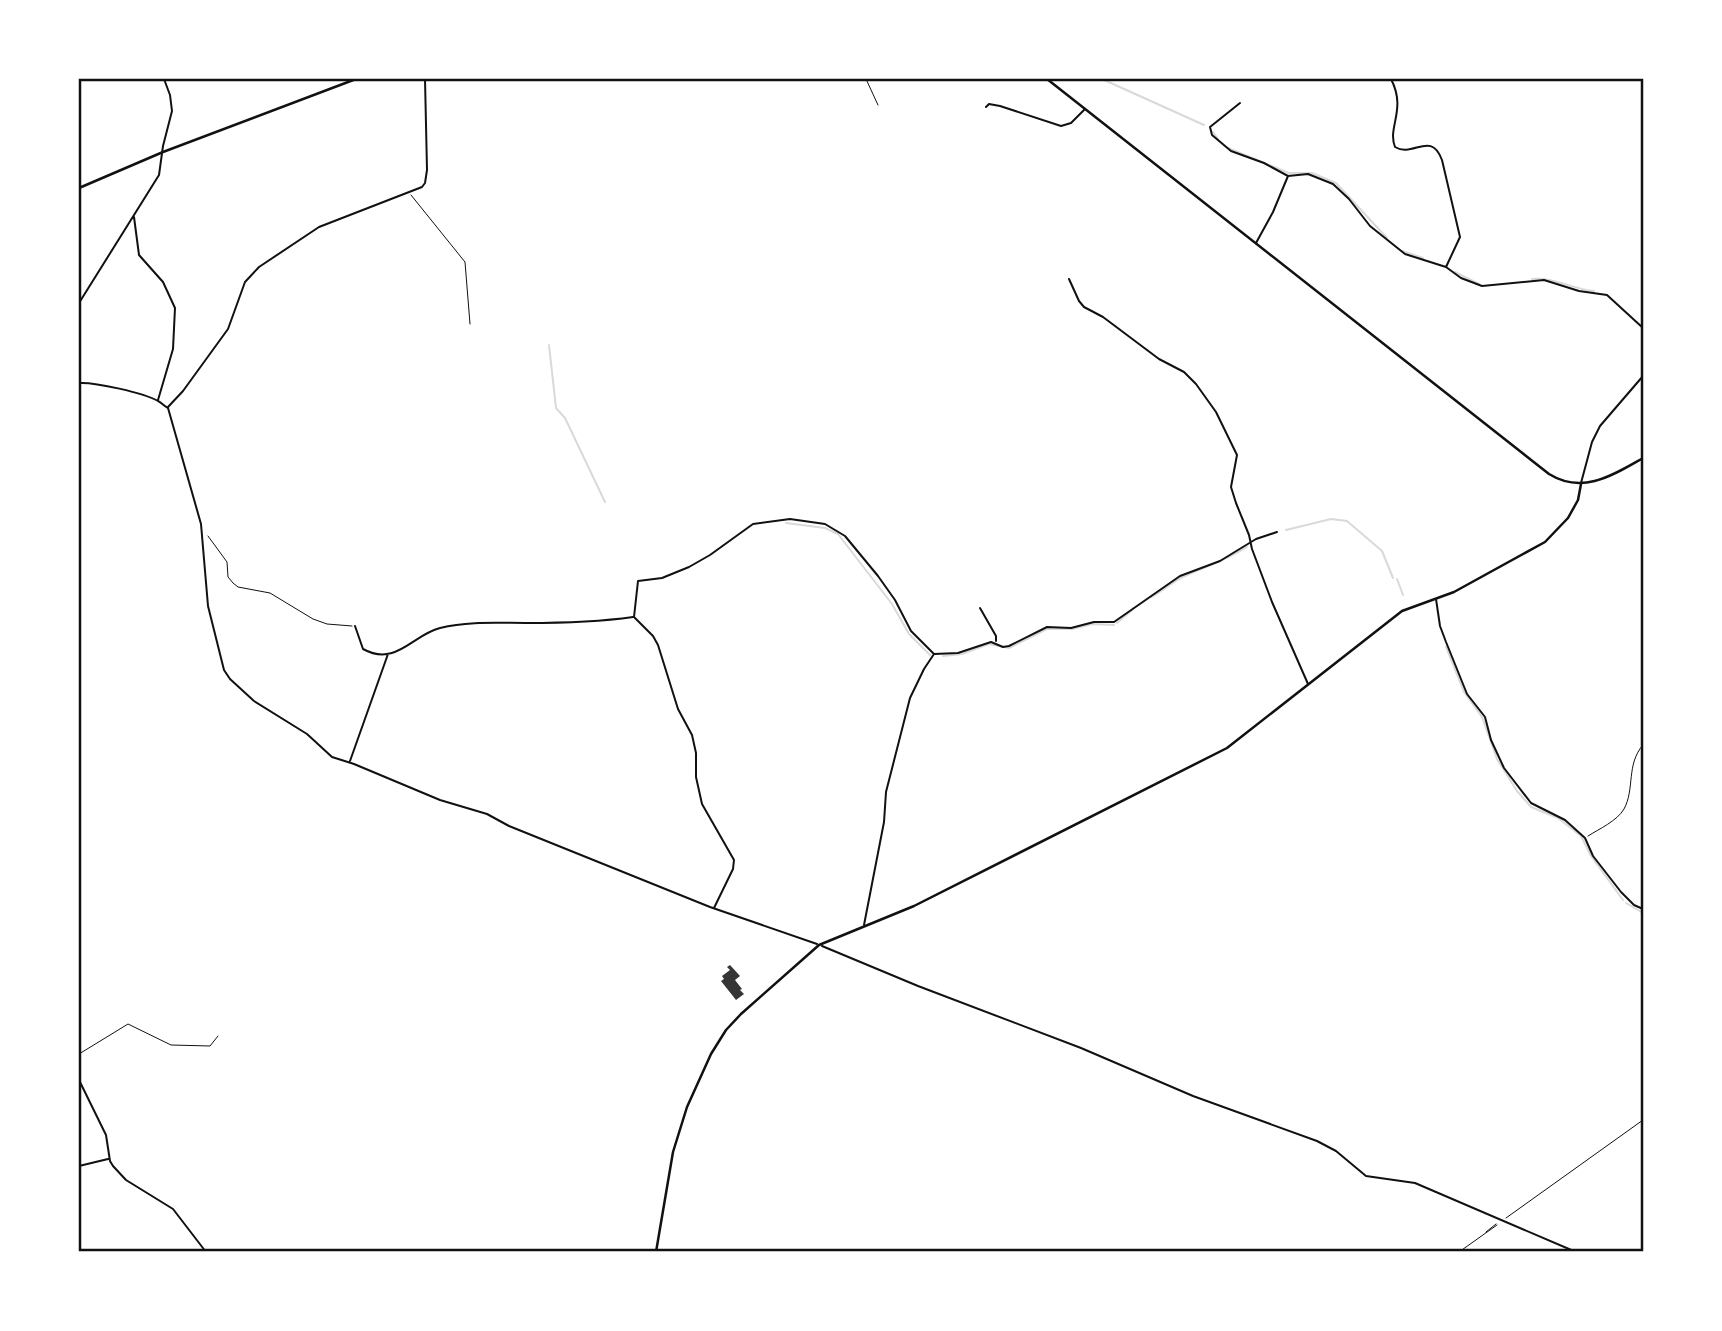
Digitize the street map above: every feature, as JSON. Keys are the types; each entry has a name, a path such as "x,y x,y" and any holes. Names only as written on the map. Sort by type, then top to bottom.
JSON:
{"street":[{"path":"79,303 159,175 164,137 172,111 164,79"},
{"path":"79,188 163,152 356,79"},
{"path":"168,408 228,329 245,282 260,267 318,227 422,187 426,180 425,79"},
{"path":"1047,79 1054,81 1255,244 1549,474 1562,481 1581,484 1602,480 1643,458"},
{"path":"1391,79 1399,99 1393,139 1395,147 1403,151 1432,146 1438,150 1442,160 1460,236 1446,267"},
{"path":"1240,103 1210,129 1228,150 1264,163 1288,176 1308,174 1333,184 1370,226 1396,248 1412,257 1446,267 1461,278 1482,286 1544,280 1579,291 1609,295 1643,328"},
{"path":"986,107 989,104 1000,106 1061,126 1070,123 1085,108"},
{"path":"1255,244 1273,212 1288,176"},
{"path":"133,216 139,255 163,282 175,308 173,349 158,401"},
{"path":"1069,279 1084,307 1103,317 1159,359 1184,372 1208,399 1236,453 1232,491 1266,589 1308,685"},
{"path":"656,1252 673,1152 687,1107 710,1054 741,1014 819,945 914,906 1205,760 1245,736 1398,614 1454,592 1549,539 1568,518 1578,500 1596,434 1623,397 1643,376"},
{"path":"79,383 105,386 158,401 168,408 201,524 208,606 223,670 237,686 265,709 307,734 332,757 440,800 487,814 509,826 714,908 819,945 1081,1048 1193,1096 1327,1146 1366,1176 1415,1183 1576,1252"},
{"path":"714,908 733,869 734,860 701,801 692,739 678,709 657,642 634,617 638,581 662,578 688,566 710,555 753,524 780,519 831,526 845,536 884,584 911,631 934,654 954,654 991,642 1003,647 1009,646 1050,627 1071,628 1094,622 1114,622 1180,576 1220,561 1250,542 1277,532"},
{"path":"1436,598 1446,642 1467,694 1485,717 1491,740 1504,768 1531,803 1565,820 1585,838 1593,856 1621,892 1634,905 1643,909"},
{"path":"980,608 996,636 996,643"},
{"path":"355,626 363,649 373,654 403,650 434,630 453,626 634,617"},
{"path":"350,762 388,653"},
{"path":"864,928 884,822 886,792 913,691 934,654"},
{"path":"79,1080 106,1135 109,1159 122,1177 173,1209 206,1252"},
{"path":"79,1166 109,1159"}],"path":[{"path":"866,79 878,105"},
{"path":"410,193 413,201 465,262 470,324"},
{"path":"208,537 227,562 228,577 238,587 270,593 313,620 355,626"},
{"path":"1585,838 1623,811 1633,764 1643,746"},
{"path":"79,1054 128,1024 171,1045 210,1046 218,1036"},
{"path":"1502,1221 1643,1120"},
{"path":"1459,1252 1485,1234"}],"building":[{"path":"730,965 740,976 735,980 744,994 736,1000 721,981 724,979 722,976 730,970 727,967"}],"waterway":[{"path":"1102,79 1204,125"},
{"path":"1213,132 1218,139"},
{"path":"1228,148 1289,173 1312,173 1336,183 1387,238"},
{"path":"1402,251 1423,258"},
{"path":"1455,272 1479,284"},
{"path":"1532,279 1594,291"},
{"path":"549,345 556,408 565,418 605,502"},
{"path":"1286,530 1331,519 1347,521 1382,551 1393,578"},
{"path":"786,523 825,528 838,534 892,604 909,634 930,655"},
{"path":"1151,597 1181,578 1247,547"},
{"path":"1397,579 1403,595"},
{"path":"1117,623 1132,610"},
{"path":"943,656 962,654 989,644 1009,648 1047,629 1072,629 1092,624 1114,625"},
{"path":"1446,647 1464,692 1482,717 1497,759 1517,791 1531,807 1558,818 1581,836 1591,856 1623,900"},
{"path":"1626,903 1643,913"}]}
